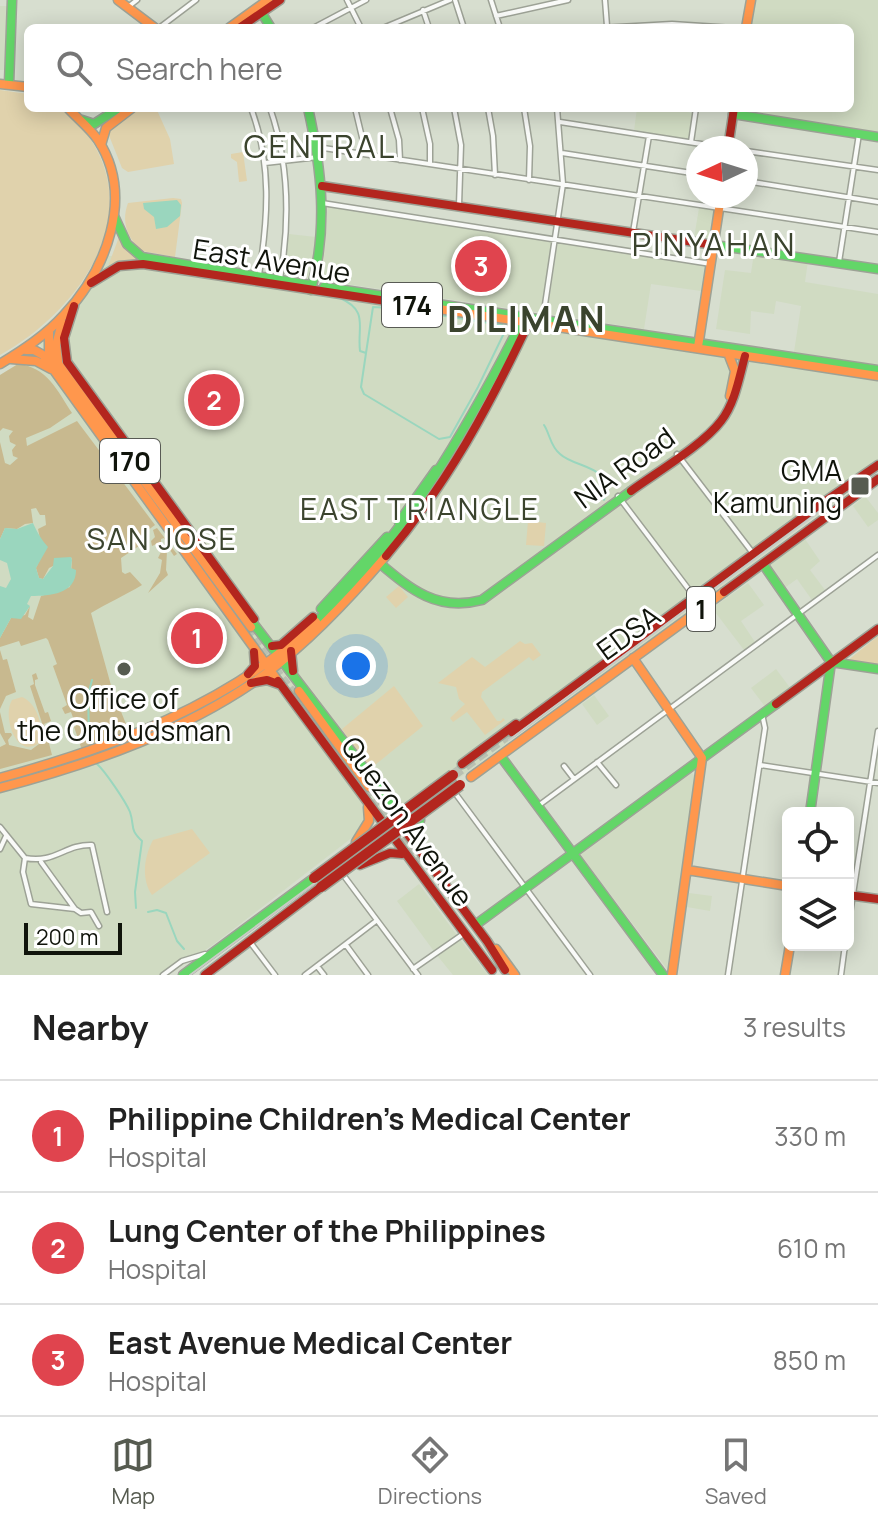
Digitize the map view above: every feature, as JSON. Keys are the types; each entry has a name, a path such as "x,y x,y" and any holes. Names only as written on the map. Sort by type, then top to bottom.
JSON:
{"main road":[{"path":"2,0 12,0 4,84 24,86"},
{"path":"118,0 133,3 153,24"},
{"path":"243,24 268,0"},
{"path":"236,24 280,0"},
{"path":"747,24 751,0"},
{"path":"260,9 269,24"},
{"name":"170","path":"5,361 26,350 63,319 91,283 106,252 115,218 113,179 101,145 73,112"},
{"path":"82,120 94,124 113,112"},
{"path":"101,145 104,126 121,112"},
{"path":"93,132 126,112"},
{"path":"309,112 322,186 321,234 312,288"},
{"path":"730,136 734,112"},
{"path":"739,112 878,137"},
{"path":"322,186 878,269"},
{"path":"698,345 719,208"},
{"name":"East Avenue","path":"115,218 126,241 142,257 280,277 312,288"},
{"name":"East Avenue","path":"91,283 119,266 137,263 878,373"},
{"name":"Quezon Avenue","path":"74,306 64,338 67,362 194,537 247,633 281,685 296,689 397,815"},
{"name":"East Avenue","path":"524,319 543,318 745,356 878,373"},
{"path":"58,370 56,345 63,319"},
{"path":"0,788 104,757 173,726 268,667 277,653 345,592 456,463 524,319"},
{"path":"277,653 291,651 350,596 463,428 524,319"},
{"path":"26,350 46,353 49,332"},
{"name":"Quezon Avenue","path":"46,353 247,633"},
{"name":"NIA Road","path":"678,455 708,431 726,407 735,371 728,353"},
{"name":"NIA Road","path":"376,558 436,599 454,603 473,600 490,591 710,433 722,420 734,396 745,356"},
{"name":"170","path":"5,361 36,361 58,370"},
{"name":"Quezon Avenue","path":"58,370 277,653 368,807 382,823"},
{"name":"EDSA","path":"874,473 762,563 472,778 546,706 754,554 874,473"},
{"path":"762,563 831,662 811,807"},
{"path":"486,936 525,888 878,629"},
{"path":"247,633 256,659 250,679"},
{"path":"291,651 296,689"},
{"path":"633,658 702,758 687,870 667,973"},
{"path":"831,662 878,669"},
{"path":"250,679 268,680 281,685"},
{"name":"Quezon Avenue","path":"296,689 368,788"},
{"name":"Quezon Avenue","path":"296,689 397,815"},
{"name":"Quezon Avenue","path":"296,689 393,838 503,971"},
{"path":"0,778 110,743 226,693"},
{"name":"EDSA","path":"462,764 535,710 546,706"},
{"name":"EDSA","path":"515,737 531,733"},
{"path":"502,758 667,973"},
{"path":"688,768 695,770 701,778"},
{"path":"180,975 330,861 433,789 438,782"},
{"path":"438,782 442,790 456,784"},
{"path":"393,838 397,815 409,803 438,782 456,784"},
{"path":"205,975 420,820 456,784"},
{"path":"180,975 456,784"},
{"path":"388,800 399,804 409,803"},
{"path":"356,842 369,821 368,807"},
{"path":"420,820 417,831 420,843"},
{"name":"Quezon Avenue","path":"406,828 486,936 503,971"},
{"name":"Quezon Avenue","path":"406,828 486,936 503,971"},
{"name":"Quezon Avenue","path":"393,838 484,965 503,971"},
{"path":"341,853 342,863 352,870"},
{"path":"330,861 352,870 390,853 402,854"},
{"name":"Quezon Avenue","path":"421,861 503,971"},
{"path":"687,870 782,885"},
{"path":"261,933 317,883"},
{"path":"854,896 878,899"},
{"path":"785,975 789,951"}],"street":[{"path":"163,24 196,0"},
{"path":"347,0 359,24"},
{"path":"321,24 366,0"},
{"path":"398,24 423,10 452,0 462,24"},
{"path":"491,0 499,24"},
{"path":"496,16 568,0"},
{"path":"605,0 608,24"},
{"path":"423,10 428,24"},
{"path":"252,112 265,163 267,219 259,276"},
{"path":"271,112 283,162 287,220 280,277"},
{"path":"356,112 366,154"},
{"path":"391,112 399,140 400,160"},
{"path":"423,112 430,144 430,164"},
{"path":"455,112 461,145 459,205"},
{"path":"489,112 495,175"},
{"path":"525,112 530,146 529,180"},
{"path":"543,318 563,184 558,112"},
{"path":"692,136 695,112"},
{"path":"560,122 686,141"},
{"path":"838,262 859,134"},
{"path":"633,232 649,135"},
{"path":"265,163 283,162 318,152 366,154 686,203"},
{"path":"562,153 686,172"},
{"path":"758,153 878,170"},
{"path":"758,183 878,202"},
{"path":"322,203 711,264"},
{"path":"719,208 878,232"},
{"path":"678,455 754,554"},
{"path":"619,498 695,597"},
{"path":"538,806 878,555"},
{"path":"728,975 765,728 762,714"},
{"path":"853,879 878,731"},
{"path":"597,762 616,785"},
{"path":"760,765 878,783"},
{"path":"564,766 574,779"},
{"path":"456,784 525,888 590,975"},
{"path":"0,827 25,858 41,862 73,848 92,845 107,912"},
{"path":"0,849 6,835"},
{"path":"25,858 23,872 31,904 75,909"},
{"path":"41,862 75,909 81,913 91,912 99,926"},
{"path":"352,870 377,920 418,975"},
{"path":"66,909 69,900"},
{"path":"305,975 377,920"},
{"path":"413,969 462,935"},
{"path":"250,941 275,975"},
{"path":"346,944 368,975"},
{"path":"841,975 844,951"},
{"path":"163,975 182,961 205,954"},
{"path":"317,966 324,975"}],"shaded area":[{"path":"755,0 878,0 878,134 744,112 854,112 854,24 752,24"},
{"path":"0,6 9,6 6,70 0,70"},
{"path":"0,90 24,93 24,112 66,112 78,123 93,143 106,174 110,206 104,236 92,266 74,293 52,317 0,355"},
{"path":"134,112 158,112 170,139 174,164 128,172 122,168 108,133"},
{"path":"636,112 693,113 689,136 686,139 634,131"},
{"path":"243,152 247,181 239,182 237,162 231,154"},
{"path":"181,199 182,203 175,257 142,251 132,241 127,229 125,217 128,203"},
{"path":"177,200 181,205 180,216 167,227 156,229 154,217 144,209 143,203"},
{"path":"328,205 554,241 542,313 319,280"},
{"path":"699,208 715,210 711,240 694,238"},
{"path":"289,234 316,237 310,278 284,274"},
{"path":"119,237 141,261 107,269"},
{"path":"558,242 705,263 701,291 651,284 644,329 547,314"},
{"path":"754,253 808,261 805,282 878,294 878,365 794,352 801,306 776,301 774,314 751,311 750,334 716,329 725,270 751,273"},
{"name":"EAST TRIANGLE","path":"104,255 878,373 878,470 575,696 395,825 387,815 358,833 214,944 168,975 0,975 0,375 18,364 26,365 44,351 38,341 55,327"},
{"path":"18,364 44,375 72,413 50,428 26,438 27,446 77,421 155,525 140,536 139,546 121,558 122,572 130,572 142,585 91,613 112,689 130,734 83,753 71,712 65,714 62,708 67,705 53,666 57,664 48,640 21,646 19,641 0,647 0,638 11,618 25,615 30,606 28,617 33,620 41,596 70,587 72,560 71,557 49,568 43,579 39,578 36,568 43,553 38,529 46,525 45,515 40,515 36,508 31,509 33,523 17,529 5,528 0,539 0,442 5,463 10,465 18,458 13,456 12,450 16,445 10,442 9,436 13,431 3,428 0,431 0,375"},
{"path":"865,496 878,513 878,520 868,527 853,506"},
{"path":"528,521 546,523 544,546 526,545"},
{"path":"33,523 48,547 36,568 39,578 43,579 53,566 54,558 71,557 71,568 76,570 75,578 61,592 31,596 27,604 30,606 21,619 11,618 0,638 0,586 6,588 11,579 7,563 0,560 0,539 5,528 17,529"},
{"path":"157,528 177,554 174,556 170,550 167,551 168,575 148,593 160,573 162,560 158,558 166,542 164,538 152,546 151,541 155,537 153,530"},
{"path":"805,539 820,561 810,570 825,590 812,600 797,579 783,589 767,567"},
{"path":"748,583 764,605 741,621 755,642 744,650 712,608"},
{"path":"399,586 408,597 396,608 386,597"},
{"path":"878,636 878,664 847,661"},
{"path":"520,641 532,643 541,655 533,661 529,657 482,692 481,697 497,721 505,720 485,735 467,712 453,722 450,718 465,704 459,699 456,687 438,683 472,657 485,667"},
{"path":"0,650 3,660 7,659 16,692 6,696 0,709"},
{"path":"776,669 791,689 766,708 751,688"},
{"path":"36,673 38,679 35,685 51,721 44,724 52,755 0,769 0,747 6,744 0,733 0,712 5,733 12,735 9,745 31,750 43,741 42,723 30,686 34,684 32,675"},
{"path":"394,686 423,726 370,769 342,729"},
{"path":"594,695 609,716 597,725 582,704"},
{"path":"22,697 36,710 40,723 39,743 31,747 18,741 10,725 9,707 12,700"},
{"path":"691,772 698,779 667,969 579,853"},
{"path":"192,829 210,853 152,895 146,882 145,868 153,840"},
{"path":"419,884 488,975 453,975 436,954 397,901"},
{"path":"689,893 712,896 710,911 687,907"}],"waterway":[{"path":"340,298 355,308 358,314 360,351 366,353 373,307 391,308"},
{"path":"366,353 361,387 364,394 439,439 450,437 506,329 502,325 407,310"},
{"path":"544,425 560,454 600,474 606,489 604,500"},
{"path":"89,736 88,695 92,680"},
{"path":"97,764 124,801 134,831 142,841 135,892 136,908"},
{"path":"148,912 157,910 166,913 177,941 184,949"}],"tunnel":[{"path":"247,630 295,695"},
{"path":"453,775 512,732"},
{"path":"366,790 419,863"}],"tram line":[{"path":"509,740 827,506"},
{"path":"190,975 456,779"}],"traffic: fast":[{"path":"9,84 12,0"},
{"path":"260,10 269,24"},
{"path":"82,120 94,124 113,112"},
{"path":"309,112 321,199 320,245 311,290"},
{"path":"733,114 878,137"},
{"path":"115,218 127,244 142,257 310,285"},
{"path":"714,245 878,269"},
{"path":"324,287 878,370"},
{"path":"316,622 378,554 432,480 480,401 523,319"},
{"path":"399,522 436,470"},
{"path":"371,556 421,594 449,603 482,600 631,491"},
{"path":"321,609 387,537"},
{"path":"763,564 831,662 811,807"},
{"path":"250,619 400,815"},
{"path":"831,662 878,669"},
{"path":"478,923 776,704"},
{"path":"502,758 663,975"},
{"path":"420,820 417,831 420,843"},
{"path":"183,975 314,878"}],"traffic: slow":[{"path":"118,0 150,24"},
{"path":"235,24 268,0"},
{"path":"747,24 751,0"},
{"path":"0,84 24,87"},
{"path":"0,364 34,342 64,315 92,277 111,232 115,209 109,162 98,140 72,112"},
{"path":"101,145 106,128 127,112"},
{"path":"698,347 719,208"},
{"path":"426,307 878,376"},
{"path":"58,361 56,345 62,323"},
{"path":"49,332 49,351 251,627"},
{"path":"26,350 43,355 278,681"},
{"path":"728,353 735,371 730,396"},
{"path":"11,359 36,361 51,369"},
{"path":"0,788 105,756 173,728 238,693 284,660 315,632 386,556"},
{"path":"471,777 724,592"},
{"path":"0,778 85,752 168,720 246,677 316,622"},
{"path":"633,658 702,758 672,975"},
{"path":"299,691 369,787"},
{"path":"356,842 369,821 368,807"},
{"path":"687,870 782,885"},
{"path":"496,949 515,975"},
{"path":"785,975 789,951"}],"traffic: jam":[{"path":"245,24 280,0"},
{"path":"730,136 733,112"},
{"path":"322,186 714,245"},
{"path":"91,283 119,266 143,264 426,307"},
{"path":"74,306 64,338 67,362 254,619"},
{"path":"386,556 429,501 466,443 530,320"},
{"path":"631,491 691,449 721,421 733,398 745,356"},
{"path":"512,732 878,465"},
{"path":"724,592 878,479"},
{"path":"272,646 281,645 313,617"},
{"path":"776,704 878,629"},
{"path":"291,651 293,671"},
{"path":"248,674 255,666 254,652"},
{"path":"251,683 267,680 281,685"},
{"path":"278,681 492,970"},
{"path":"462,764 516,724"},
{"path":"314,878 453,775"},
{"path":"321,887 460,785"},
{"path":"403,828 505,970"},
{"path":"360,865 390,853 402,854"},
{"path":"205,975 321,887"},
{"path":"854,896 878,899"}],"place":[{"name":"East Avenue Medical Center","path":"481,266"},
{"name":"Lung Center of the Philippines","path":"214,400"},
{"name":"GMA Kamuning","path":"860,486"},
{"name":"Philippine Children's Medical Center","path":"197,638"},
{"name":"Office of the Ombudsman","path":"124,669"}],"district":[{"name":"CENTRAL","path":"320,146"},
{"name":"PINYAHAN","path":"714,244"},
{"name":"DILIMAN","path":"527,318"},
{"name":"EAST TRIANGLE","path":"420,508"},
{"name":"SAN JOSE","path":"162,538"}]}
